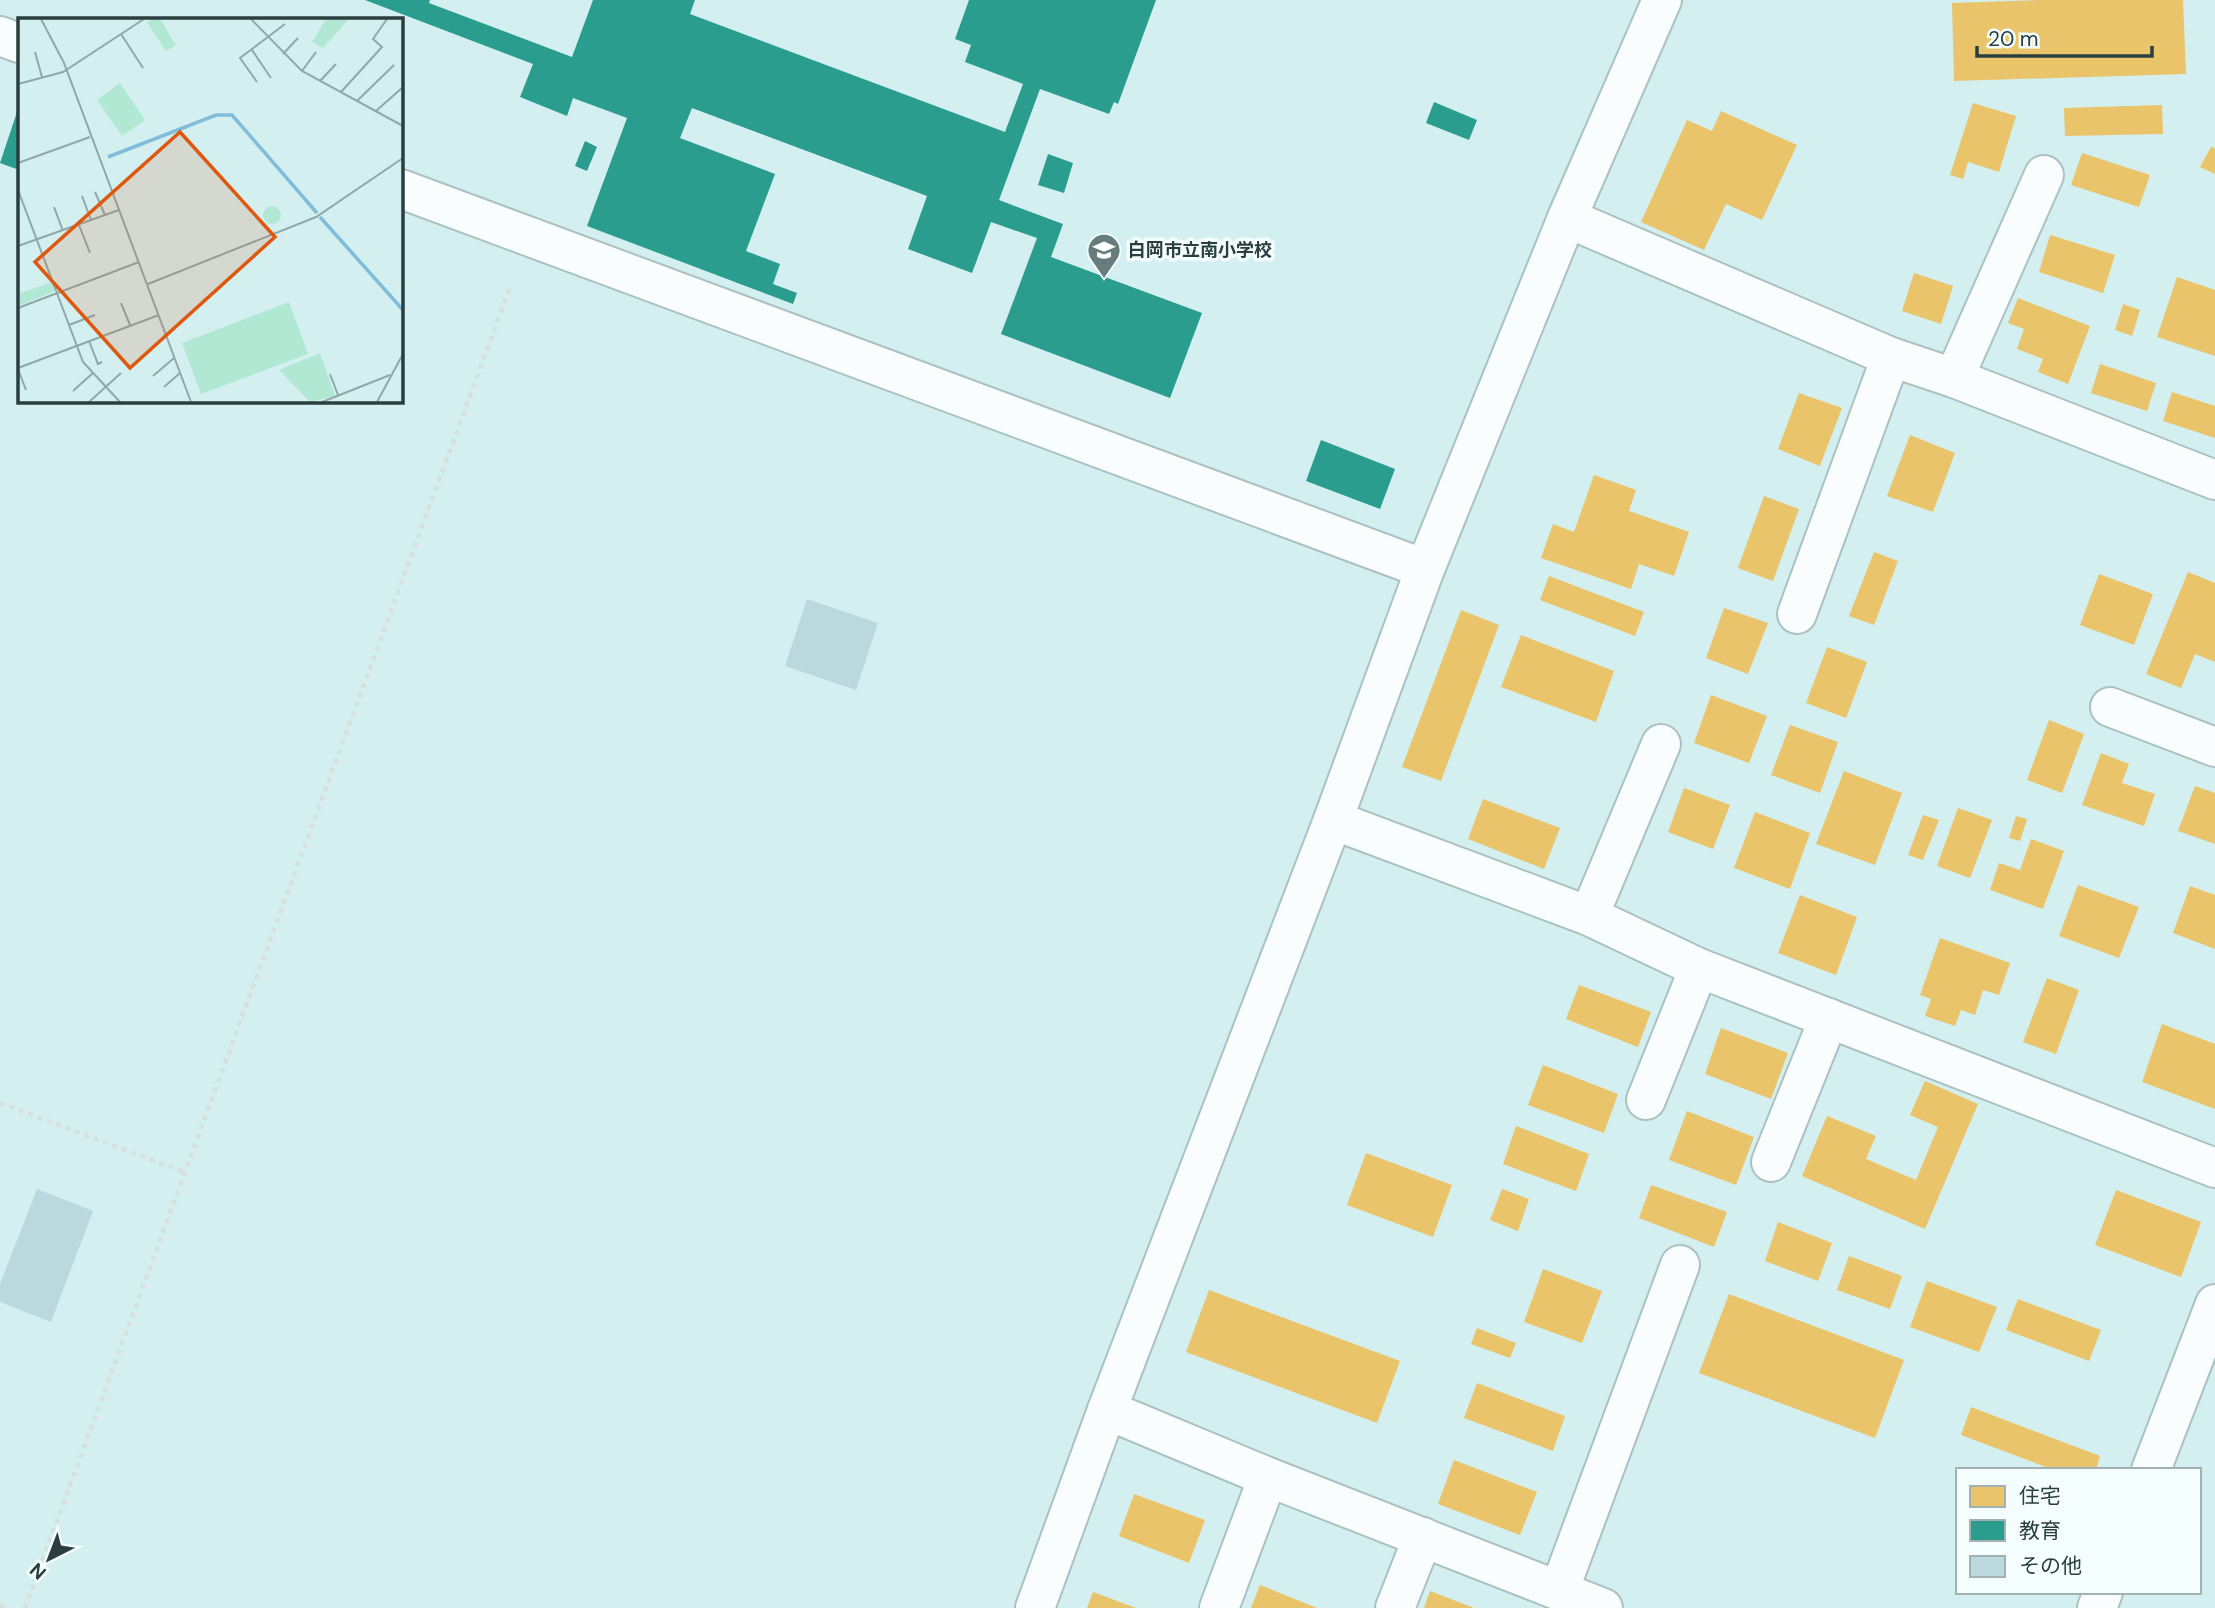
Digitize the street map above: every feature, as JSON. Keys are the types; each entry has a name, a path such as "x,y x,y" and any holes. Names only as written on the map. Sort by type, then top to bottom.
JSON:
{"street":[{"path":"1035,1608 1107,1410 1333,820 1424,569 1567,218 1662,0"},
{"path":"0,36 18,44"},
{"path":"1954,379 2044,175"},
{"path":"402,188 1424,569"},
{"path":"1567,218 1891,357 2215,480"},
{"path":"1797,614 1891,357"},
{"path":"2110,707 2215,747"},
{"path":"1589,916 1661,744"},
{"path":"1333,820 1589,916 1699,968 2215,1168"},
{"path":"1646,1100 1699,968"},
{"path":"1771,1162 1829,1018"},
{"path":"1559,1591 1681,1265"},
{"path":"2152,1468 2215,1304"},
{"path":"1107,1410 1268,1478 1603,1608"},
{"path":"1219,1608 1268,1478"},
{"path":"1395,1608 1423,1537"}],"path":[{"path":"25,1608 529,237"},
{"path":"0,1103 184,1172"},
{"path":"0,1605 9,1608"}],"building: 住宅":[{"path":"2183,0 2186,74 1954,81 1952,3"},
{"path":"1973,103 2016,116 1999,172 1968,162 1963,179 1950,175"},
{"path":"2162,105 2163,134 2065,136 2064,108"},
{"path":"1721,111 1797,145 1762,220 1726,204 1704,250 1641,222 1687,120 1712,131"},
{"path":"2211,147 2215,148 2215,174 2200,167"},
{"path":"2082,153 2150,175 2139,207 2071,185"},
{"path":"2050,235 2115,255 2103,293 2039,272"},
{"path":"1914,273 1953,286 1941,324 1902,311"},
{"path":"2177,277 2215,290 2215,356 2157,337"},
{"path":"2018,298 2090,326 2068,384 2038,372 2043,359 2017,349 2024,329 2008,323"},
{"path":"2123,304 2140,310 2132,336 2115,330"},
{"path":"2100,364 2156,383 2147,411 2091,393"},
{"path":"2172,392 2215,406 2215,438 2163,421"},
{"path":"1799,393 1842,408 1820,466 1778,449"},
{"path":"1910,435 1955,453 1933,512 1887,496"},
{"path":"1594,475 1636,490 1629,511 1689,532 1674,576 1639,564 1631,589 1541,558 1553,524 1574,532"},
{"path":"1764,496 1799,509 1773,581 1738,568"},
{"path":"1874,552 1898,561 1874,625 1849,616"},
{"path":"2188,572 2215,583 2215,662 2195,654 2181,688 2146,674"},
{"path":"2099,574 2153,594 2134,645 2080,625"},
{"path":"1549,576 1644,612 1635,636 1540,600"},
{"path":"1724,608 1768,623 1748,674 1706,658"},
{"path":"1461,610 1499,625 1441,781 1402,767"},
{"path":"1521,635 1614,671 1596,722 1501,687"},
{"path":"1827,647 1867,662 1846,718 1806,703"},
{"path":"1711,695 1767,716 1749,763 1694,743"},
{"path":"2049,720 2084,734 2062,793 2027,780"},
{"path":"1790,725 1838,742 1820,793 1771,775"},
{"path":"2101,753 2129,764 2122,783 2155,794 2144,826 2082,805"},
{"path":"1844,771 1902,793 1875,865 1816,844"},
{"path":"2195,786 2215,793 2215,844 2178,831"},
{"path":"1684,788 1730,805 1713,849 1668,832"},
{"path":"1483,799 1560,828 1544,869 1468,839"},
{"path":"1958,808 1992,820 1970,878 1937,866"},
{"path":"1755,812 1810,833 1790,889 1734,868"},
{"path":"1923,815 1939,820 1923,860 1908,855"},
{"path":"2016,816 2027,819 2020,841 2009,838"},
{"path":"2031,839 2064,851 2043,909 1990,890 1999,863 2020,870"},
{"path":"2078,885 2139,907 2119,958 2059,936"},
{"path":"2190,886 2215,895 2215,949 2173,933"},
{"path":"1800,895 1857,917 1836,975 1778,953"},
{"path":"1940,938 2010,963 1999,995 1983,990 1975,1015 1961,1010 1955,1026 1925,1016 1931,999 1920,995"},
{"path":"2047,978 2079,990 2056,1054 2023,1042"},
{"path":"1579,985 1651,1012 1638,1047 1566,1019"},
{"path":"2162,1024 2215,1044 2215,1109 2142,1082"},
{"path":"1721,1028 1788,1053 1771,1099 1705,1074"},
{"path":"1543,1065 1618,1094 1604,1133 1528,1105"},
{"path":"1925,1081 1978,1104 1925,1229 1802,1176 1827,1116 1876,1136 1866,1159 1916,1180 1938,1127 1910,1115"},
{"path":"1687,1111 1754,1137 1736,1185 1669,1160"},
{"path":"1516,1126 1589,1154 1576,1191 1503,1164"},
{"path":"1366,1153 1452,1185 1433,1237 1347,1205"},
{"path":"1651,1185 1727,1212 1714,1247 1639,1218"},
{"path":"1502,1189 1529,1199 1518,1231 1490,1220"},
{"path":"2116,1190 2201,1222 2181,1277 2095,1245"},
{"path":"1778,1222 1832,1243 1818,1281 1765,1261"},
{"path":"1849,1256 1902,1276 1890,1309 1837,1290"},
{"path":"1543,1269 1602,1291 1582,1343 1524,1322"},
{"path":"1927,1281 1997,1307 1979,1352 1910,1327"},
{"path":"1209,1290 1400,1361 1377,1423 1186,1352"},
{"path":"1729,1294 1904,1360 1875,1438 1699,1373"},
{"path":"2018,1299 2101,1330 2089,1361 2006,1330"},
{"path":"1477,1328 1516,1343 1510,1358 1471,1344"},
{"path":"1477,1383 1565,1416 1553,1451 1464,1418"},
{"path":"1971,1407 2100,1456 2097,1468 2049,1468 1961,1435"},
{"path":"1454,1460 1537,1492 1520,1535 1438,1504"},
{"path":"1134,1494 1205,1520 1189,1563 1119,1536"},
{"path":"1260,1585 1317,1608 1251,1608"},
{"path":"1430,1591 1474,1608 1424,1608"},
{"path":"1093,1592 1136,1608 1087,1608"}],"building: 教育":[{"path":"365,0 430,0 429,3 572,57 593,0 695,0 690,14 1005,132 1023,84 965,62 971,45 955,39 969,0 1156,0 1118,104 1114,102 1109,114 1040,89 999,200 1063,224 1051,257 1202,313 1170,398 1001,334 1037,238 991,222 972,273 908,249 927,196 692,108 680,138 775,174 746,251 780,264 773,284 797,293 793,304 587,226 627,118 573,98 567,116 520,97 533,64"},
{"path":"1434,102 1477,120 1469,140 1426,123"},
{"path":"18,109 18,170 0,163"},
{"path":"585,141 597,147 587,171 575,166"},
{"path":"1048,154 1073,163 1064,193 1038,185"},
{"path":"1321,440 1395,469 1380,509 1306,481"}],"building: その他":[{"path":"807,599 878,623 856,690 785,666"},
{"path":"37,1189 93,1211 51,1322 0,1302 0,1284"}],"place":[{"name":"白岡市立南小学校","path":"1104,280"}]}
